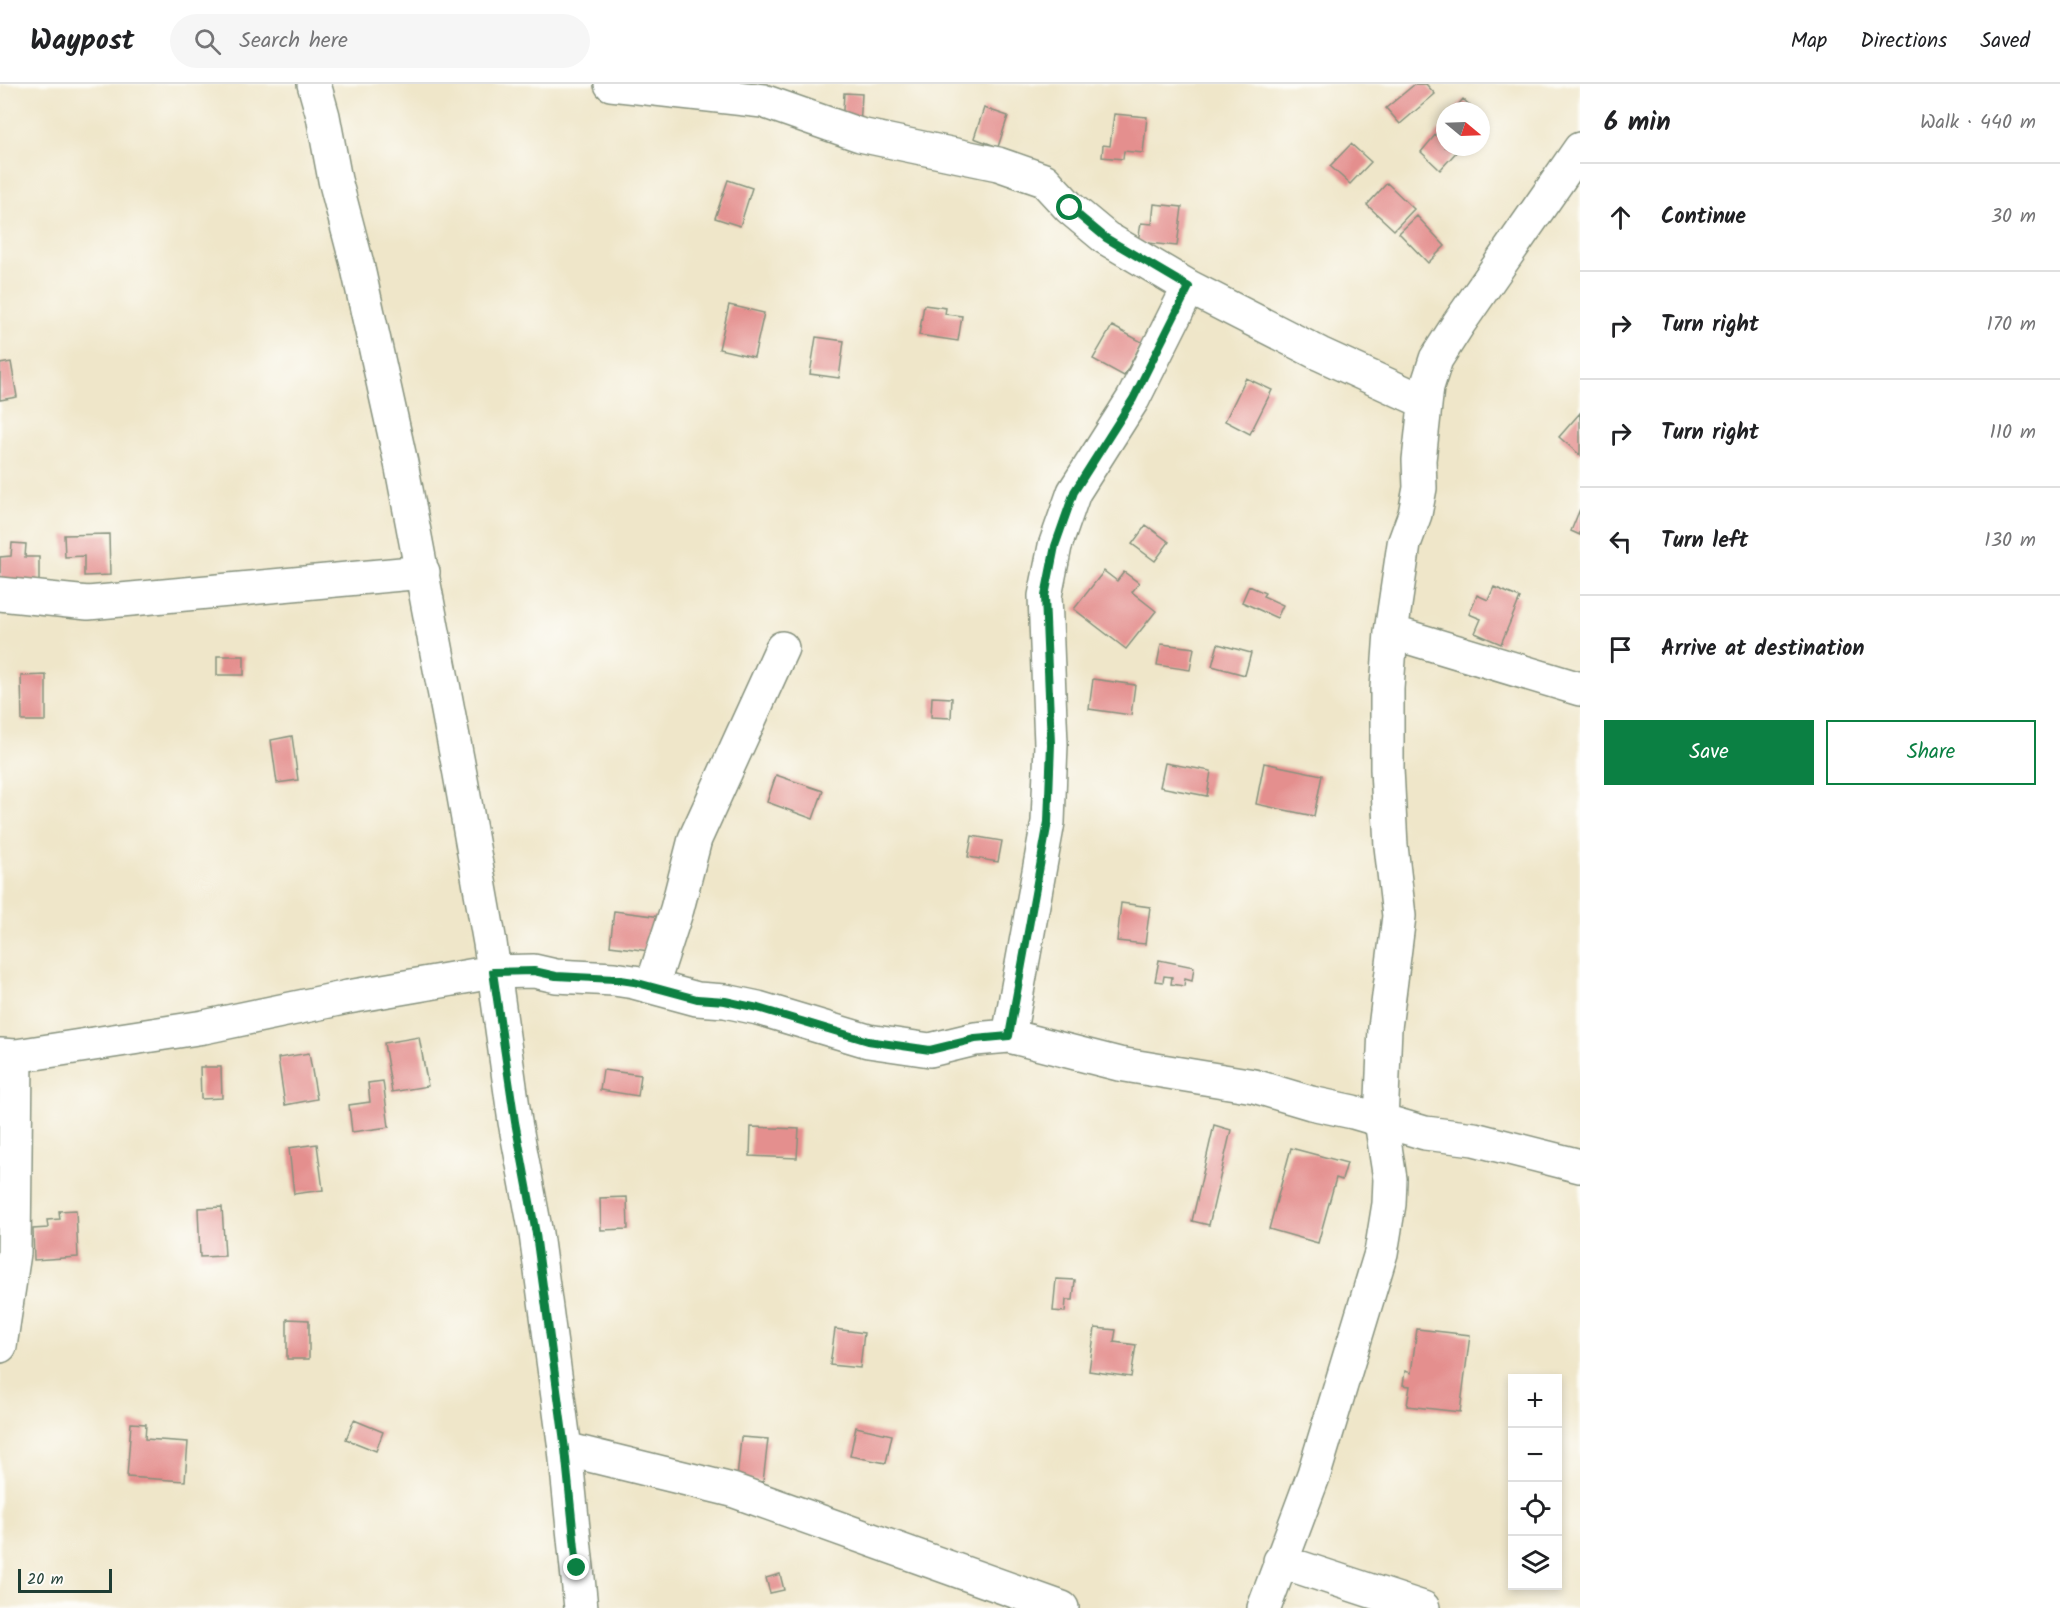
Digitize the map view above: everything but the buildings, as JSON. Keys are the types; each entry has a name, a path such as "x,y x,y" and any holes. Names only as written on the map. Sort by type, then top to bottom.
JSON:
{"street":[{"path":"314,84 381,369 423,572 486,921 515,1122 536,1234 565,1449 581,1608"},
{"path":"611,84 762,100 860,135 998,164 1044,180 1070,208 1106,238 1189,287 1320,354 1425,402"},
{"path":"1264,1608 1314,1474 1381,1253 1389,1204 1390,1179 1381,1121 1385,1028 1399,916 1391,846 1387,769 1387,688 1391,632 1404,544 1420,488 1419,460 1427,387 1436,359 1459,323 1580,149"},
{"path":"1009,1036 1048,822 1051,744 1045,596 1055,546 1074,492 1133,399 1189,287"},
{"path":"0,594 87,603 423,572"},
{"path":"1391,632 1580,689"},
{"path":"652,986 677,909 695,839 782,648"},
{"path":"0,1346 14,1253 8,1055 204,1027 493,972 534,971 556,976 614,979 652,986 697,999 725,1001 758,1008 868,1041 930,1050 975,1039 1009,1036 1119,1064 1254,1086 1425,1133 1474,1139 1580,1166"},
{"path":"565,1449 732,1490 1062,1608"},
{"path":"1280,1561 1423,1608"}],"route":[{"path":"577,1568 565,1449 536,1234 515,1122 493,972 534,971 556,976 634,982 697,999 725,1001 758,1008 868,1041 930,1050 975,1039 1009,1036 1048,822 1051,744 1045,596 1055,546 1074,492 1133,399 1189,287 1106,238 1070,208"}]}
